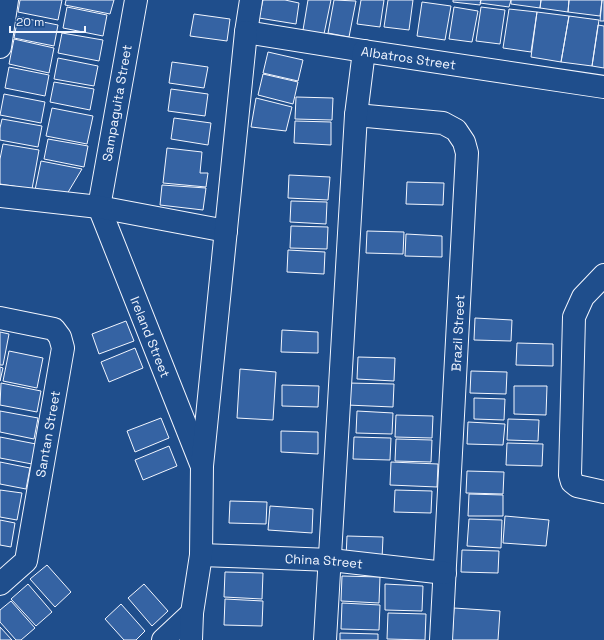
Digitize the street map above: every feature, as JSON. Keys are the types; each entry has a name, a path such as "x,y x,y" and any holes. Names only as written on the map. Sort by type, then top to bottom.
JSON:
{"street":[{"path":"0,47 7,0"},
{"name":"Sampaguita Street","path":"99,207 136,0"},
{"path":"191,640 192,613 201,555 202,466 246,32 251,0"},
{"name":"Albatros Street","path":"246,32 604,87"},
{"path":"325,640 356,115 364,51"},
{"name":"Brazil Street","path":"356,115 443,123 456,130 464,142 467,153 441,640"},
{"path":"0,196 99,207 226,231"},
{"name":"Ireland Street","path":"99,207 202,466"},
{"path":"604,275 583,297 574,317 570,475 572,482 576,486 604,492"},
{"name":"Santan Street","path":"0,318 54,329 60,337 64,348 26,561 0,584"},
{"name":"China Street","path":"201,555 330,560 445,573"},
{"path":"163,640 192,613"}],"building":[{"path":"20,0 62,0 58,20 18,12"},
{"path":"66,0 114,0 110,14 65,5"},
{"path":"263,0 285,0 299,3 296,24 259,18"},
{"path":"308,0 331,0 324,34 303,30"},
{"path":"334,0 356,1 349,37 328,33"},
{"path":"361,0 384,0 380,27 357,24"},
{"path":"388,0 413,0 409,30 384,27"},
{"path":"453,0 481,0 480,5 453,2"},
{"path":"481,0 511,0 509,7 480,3"},
{"path":"511,0 541,0 540,8 511,4"},
{"path":"541,0 569,0 568,12 540,8"},
{"path":"569,0 602,0 600,16 568,12"},
{"path":"602,0 604,0 604,21 600,21"},
{"path":"422,2 451,6 445,40 417,36"},
{"path":"67,7 107,15 103,36 63,28"},
{"path":"454,7 478,11 472,42 449,39"},
{"path":"481,7 505,10 500,44 476,41"},
{"path":"509,9 537,12 531,52 503,48"},
{"path":"537,12 569,16 561,62 531,57"},
{"path":"194,14 230,19 227,41 190,36"},
{"path":"569,16 599,20 592,66 561,62"},
{"path":"18,17 58,25 54,46 14,38"},
{"path":"598,25 604,26 604,68 592,66"},
{"path":"62,33 103,40 99,61 58,53"},
{"path":"14,39 54,48 49,73 9,64"},
{"path":"268,52 303,60 298,81 263,73"},
{"path":"58,58 98,66 94,86 54,79"},
{"path":"172,62 208,67 204,88 169,83"},
{"path":"9,67 49,75 45,96 5,88"},
{"path":"263,74 298,82 293,104 258,95"},
{"path":"54,82 94,89 90,110 50,102"},
{"path":"171,89 208,94 205,116 168,111"},
{"path":"4,94 45,102 41,123 0,115"},
{"path":"296,97 333,98 332,120 295,119"},
{"path":"256,98 292,107 286,131 251,127"},
{"path":"52,108 93,116 87,144 46,136"},
{"path":"174,118 211,123 208,145 171,139"},
{"path":"2,119 42,126 38,147 0,140"},
{"path":"295,121 331,122 331,145 294,143"},
{"path":"48,139 88,146 84,167 44,159"},
{"path":"3,144 39,150 32,189 0,184 0,159"},
{"path":"167,148 202,152 200,173 208,173 206,187 163,183"},
{"path":"41,161 82,169 67,194 35,190"},
{"path":"289,175 330,177 328,200 288,198"},
{"path":"407,182 444,183 443,205 406,204"},
{"path":"162,185 206,188 203,210 160,205"},
{"path":"291,201 327,202 326,224 290,222"},
{"path":"291,226 328,227 327,249 290,248"},
{"path":"367,231 404,232 403,254 366,253"},
{"path":"406,234 442,236 442,257 405,256"},
{"path":"288,250 325,252 324,274 287,272"},
{"path":"475,318 512,320 511,341 474,340"},
{"path":"126,321 134,341 99,354 92,334"},
{"path":"282,330 318,332 318,353 281,352"},
{"path":"0,332 9,334 3,365 0,365"},
{"path":"517,343 553,344 553,366 516,365"},
{"path":"135,348 143,368 109,382 101,362"},
{"path":"9,351 43,358 37,388 3,381"},
{"path":"358,357 395,358 394,381 357,379"},
{"path":"0,367 3,368 0,381"},
{"path":"240,369 276,372 273,420 237,418"},
{"path":"471,371 507,372 506,394 470,393"},
{"path":"1,383 41,391 37,412 0,405"},
{"path":"348,383 394,384 393,407 347,405"},
{"path":"282,385 319,386 318,407 282,406"},
{"path":"514,386 547,386 546,415 514,414"},
{"path":"474,398 505,399 504,420 474,419"},
{"path":"0,411 38,418 34,439 0,432"},
{"path":"357,411 393,413 392,434 356,433"},
{"path":"396,415 433,416 432,438 395,437"},
{"path":"161,418 169,438 135,452 127,431"},
{"path":"508,419 539,420 538,441 507,440"},
{"path":"468,422 505,424 503,445 467,444"},
{"path":"281,431 318,432 318,454 281,452"},
{"path":"0,437 36,444 32,464 0,458"},
{"path":"354,437 391,438 390,460 353,459"},
{"path":"396,439 432,440 431,462 395,461"},
{"path":"507,443 543,444 542,466 506,465"},
{"path":"169,446 177,466 143,480 135,460"},
{"path":"0,462 30,468 26,489 0,484"},
{"path":"391,462 438,464 437,487 390,485"},
{"path":"467,471 504,472 503,494 466,493"},
{"path":"0,490 22,493 17,520 0,517"},
{"path":"395,490 432,491 431,513 394,512"},
{"path":"469,494 503,495 503,516 468,516"},
{"path":"230,501 267,502 266,524 229,523"},
{"path":"270,506 313,509 312,533 268,530"},
{"path":"505,516 549,520 546,546 503,543"},
{"path":"469,519 502,520 501,548 467,546"},
{"path":"0,520 15,523 11,547 0,545"},
{"path":"347,536 383,537 382,559 346,558"},
{"path":"462,550 499,551 498,573 461,572"},
{"path":"47,565 71,592 55,607 30,579"},
{"path":"225,572 263,573 262,599 224,597"},
{"path":"342,576 380,577 379,603 341,601"},
{"path":"28,584 52,612 36,626 11,599"},
{"path":"144,584 168,611 152,626 128,598"},
{"path":"385,584 423,586 422,611 385,610"},
{"path":"225,599 263,601 262,626 224,625"},
{"path":"11,601 35,628 21,640 16,640 0,622 0,610"},
{"path":"342,603 380,605 379,630 341,629"},
{"path":"121,604 145,631 136,640 124,640 105,619"},
{"path":"454,608 500,611 498,640 452,640"},
{"path":"388,613 426,614 425,640 387,639"},
{"path":"0,627 12,640 0,640"},
{"path":"340,633 378,634 378,640 340,640"}]}
